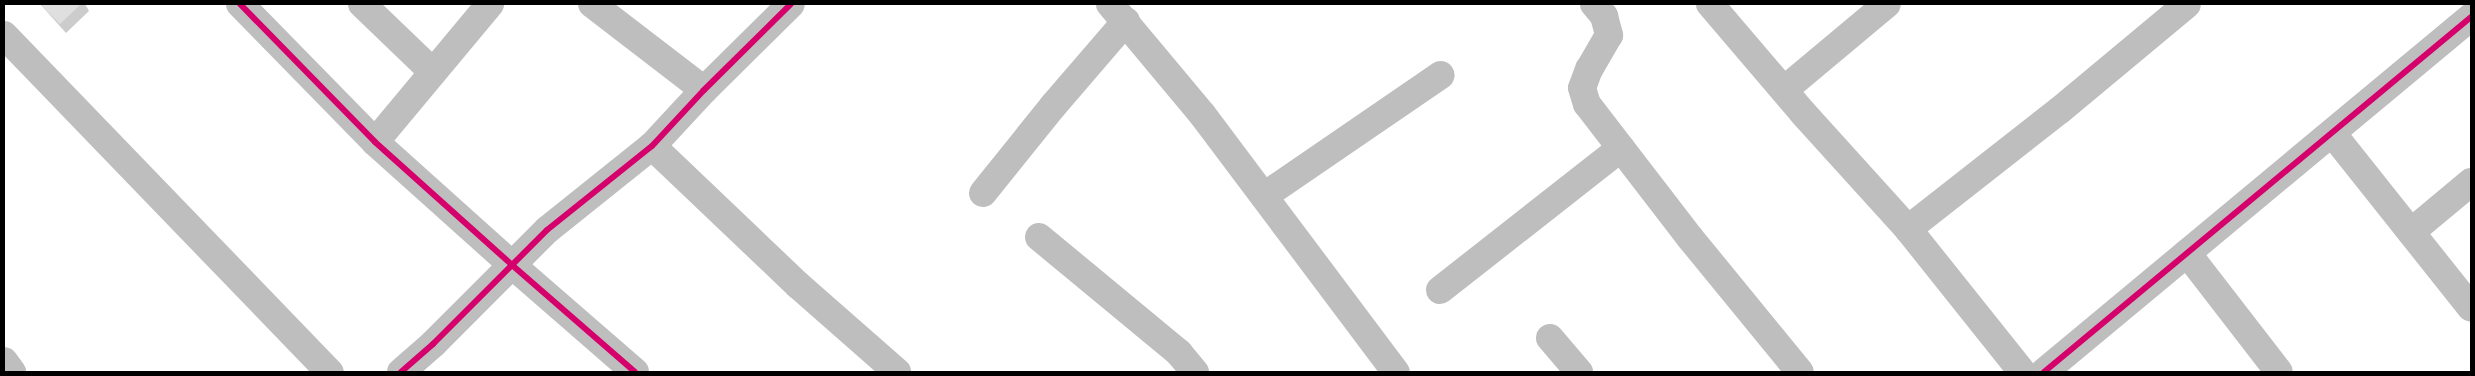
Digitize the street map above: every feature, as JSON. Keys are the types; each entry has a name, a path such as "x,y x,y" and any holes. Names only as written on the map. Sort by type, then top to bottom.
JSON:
{"street":[{"path":"240,4 375,142 512,265 636,372"},
{"path":"362,4 433,72"},
{"path":"375,142 490,4"},
{"path":"592,4 704,90"},
{"path":"413,368 547,230 652,146 704,90 792,4"},
{"path":"1594,4 1604,16 1609,35 1589,69 1582,88 1587,104 1691,239 1800,372"},
{"path":"1710,4 1908,229 2022,372"},
{"path":"1784,90 1887,4"},
{"path":"1908,229 2060,110 2187,4"},
{"path":"983,193 1053,106 1119,10 1202,114 1396,372"},
{"path":"2049,371 2187,252 2471,17"},
{"path":"4,35 330,372"},
{"path":"1264,196 1441,75"},
{"path":"2332,133 2471,308"},
{"path":"652,146 798,285 897,372"},
{"path":"1440,290 1621,148"},
{"path":"2411,232 2471,182"},
{"path":"1039,237 1179,354 1195,372"},
{"path":"2187,252 2279,372"},
{"path":"1550,338 1579,372"},
{"path":"4,361 12,372"}],"building":[{"path":"40,4 81,4 60,24"}],"cycle path":[{"path":"240,4 375,142 635,372"},
{"path":"401,372 433,344 547,230 652,146 704,90 791,4"},
{"path":"2044,372 2471,17"}]}
